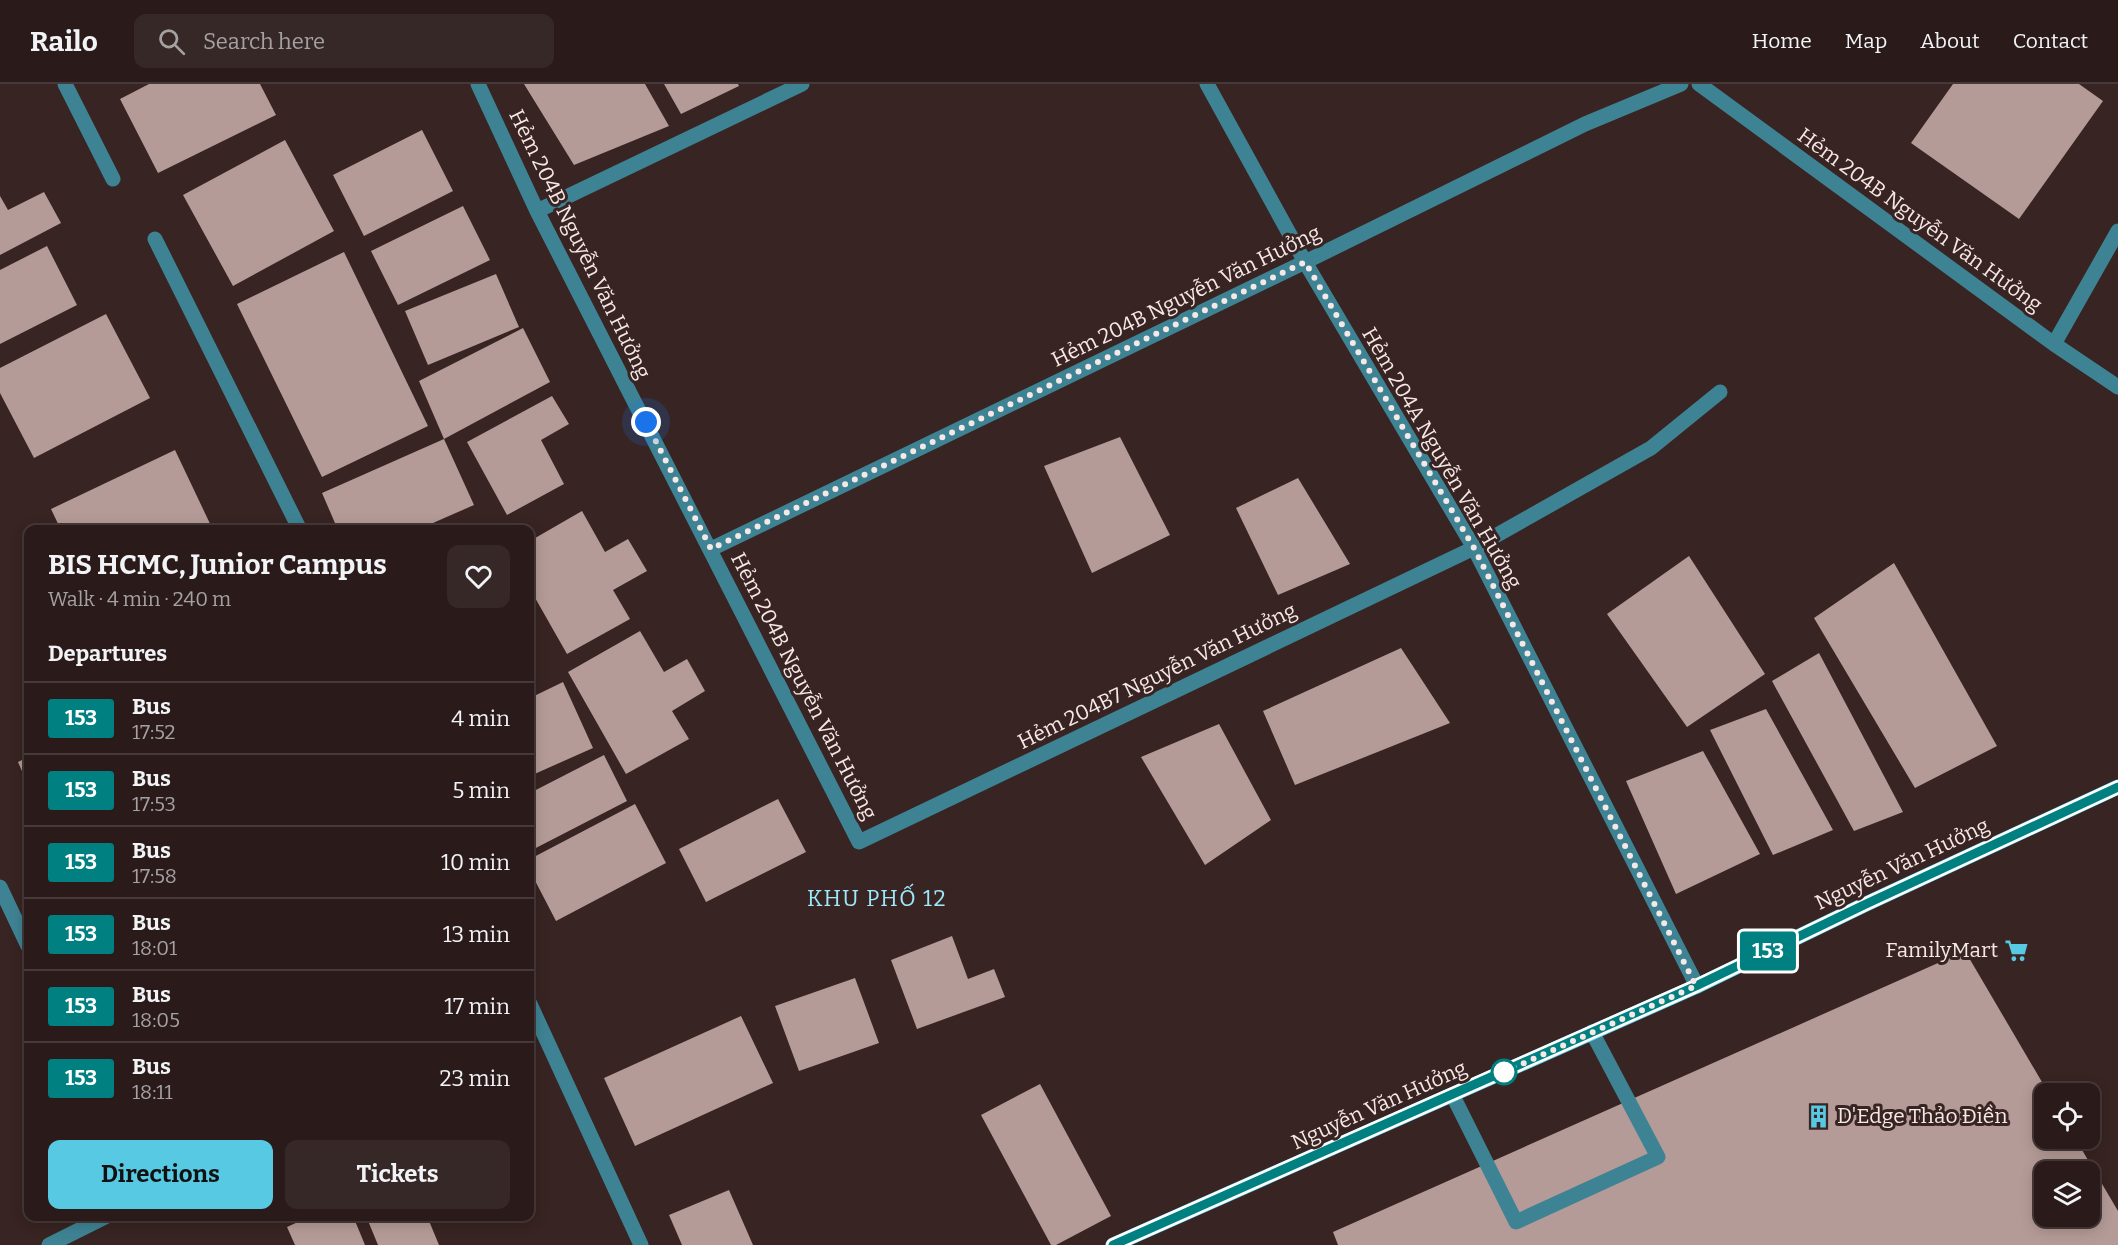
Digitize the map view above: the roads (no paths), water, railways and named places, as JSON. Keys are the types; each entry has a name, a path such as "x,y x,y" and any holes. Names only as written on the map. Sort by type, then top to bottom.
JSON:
{"main road":[{"name":"Nguyễn Văn Hưởng","path":"1113,1245 1453,1096 1696,986 2118,787"}],"street":[{"path":"65,84 113,179"},
{"name":"Hẻm 204B Nguyễn Văn Hưởng","path":"478,84 537,211 859,842"},
{"path":"537,211 801,84"},
{"name":"Hẻm 204A Nguyễn Văn Hưởng","path":"1207,84 1305,262 1474,548 1696,986"},
{"name":"Hẻm 204B Nguyễn Văn Hưởng","path":"711,549 1585,124 1681,84"},
{"name":"Hẻm 204B Nguyễn Văn Hưởng","path":"1700,84 2054,344 2118,387"},
{"path":"2054,344 2118,231"},
{"path":"154,238 298,525"},
{"path":"1474,548 1651,448 1720,392"},
{"name":"Hẻm 204B7 Nguyễn Văn Hưởng","path":"859,842 1474,548"},
{"path":"0,887 24,938"},
{"path":"534,1017 641,1245"},
{"path":"1453,1096 1516,1222 1658,1157 1592,1032"},
{"path":"49,1245 97,1221"}],"place":[{"name":"FamilyMart","path":"2016,950"},
{"name":"D'Edge Thảo Điền","path":"1819,1116"}],"district":[{"name":"KHU PHỐ 12","path":"877,898"}]}
